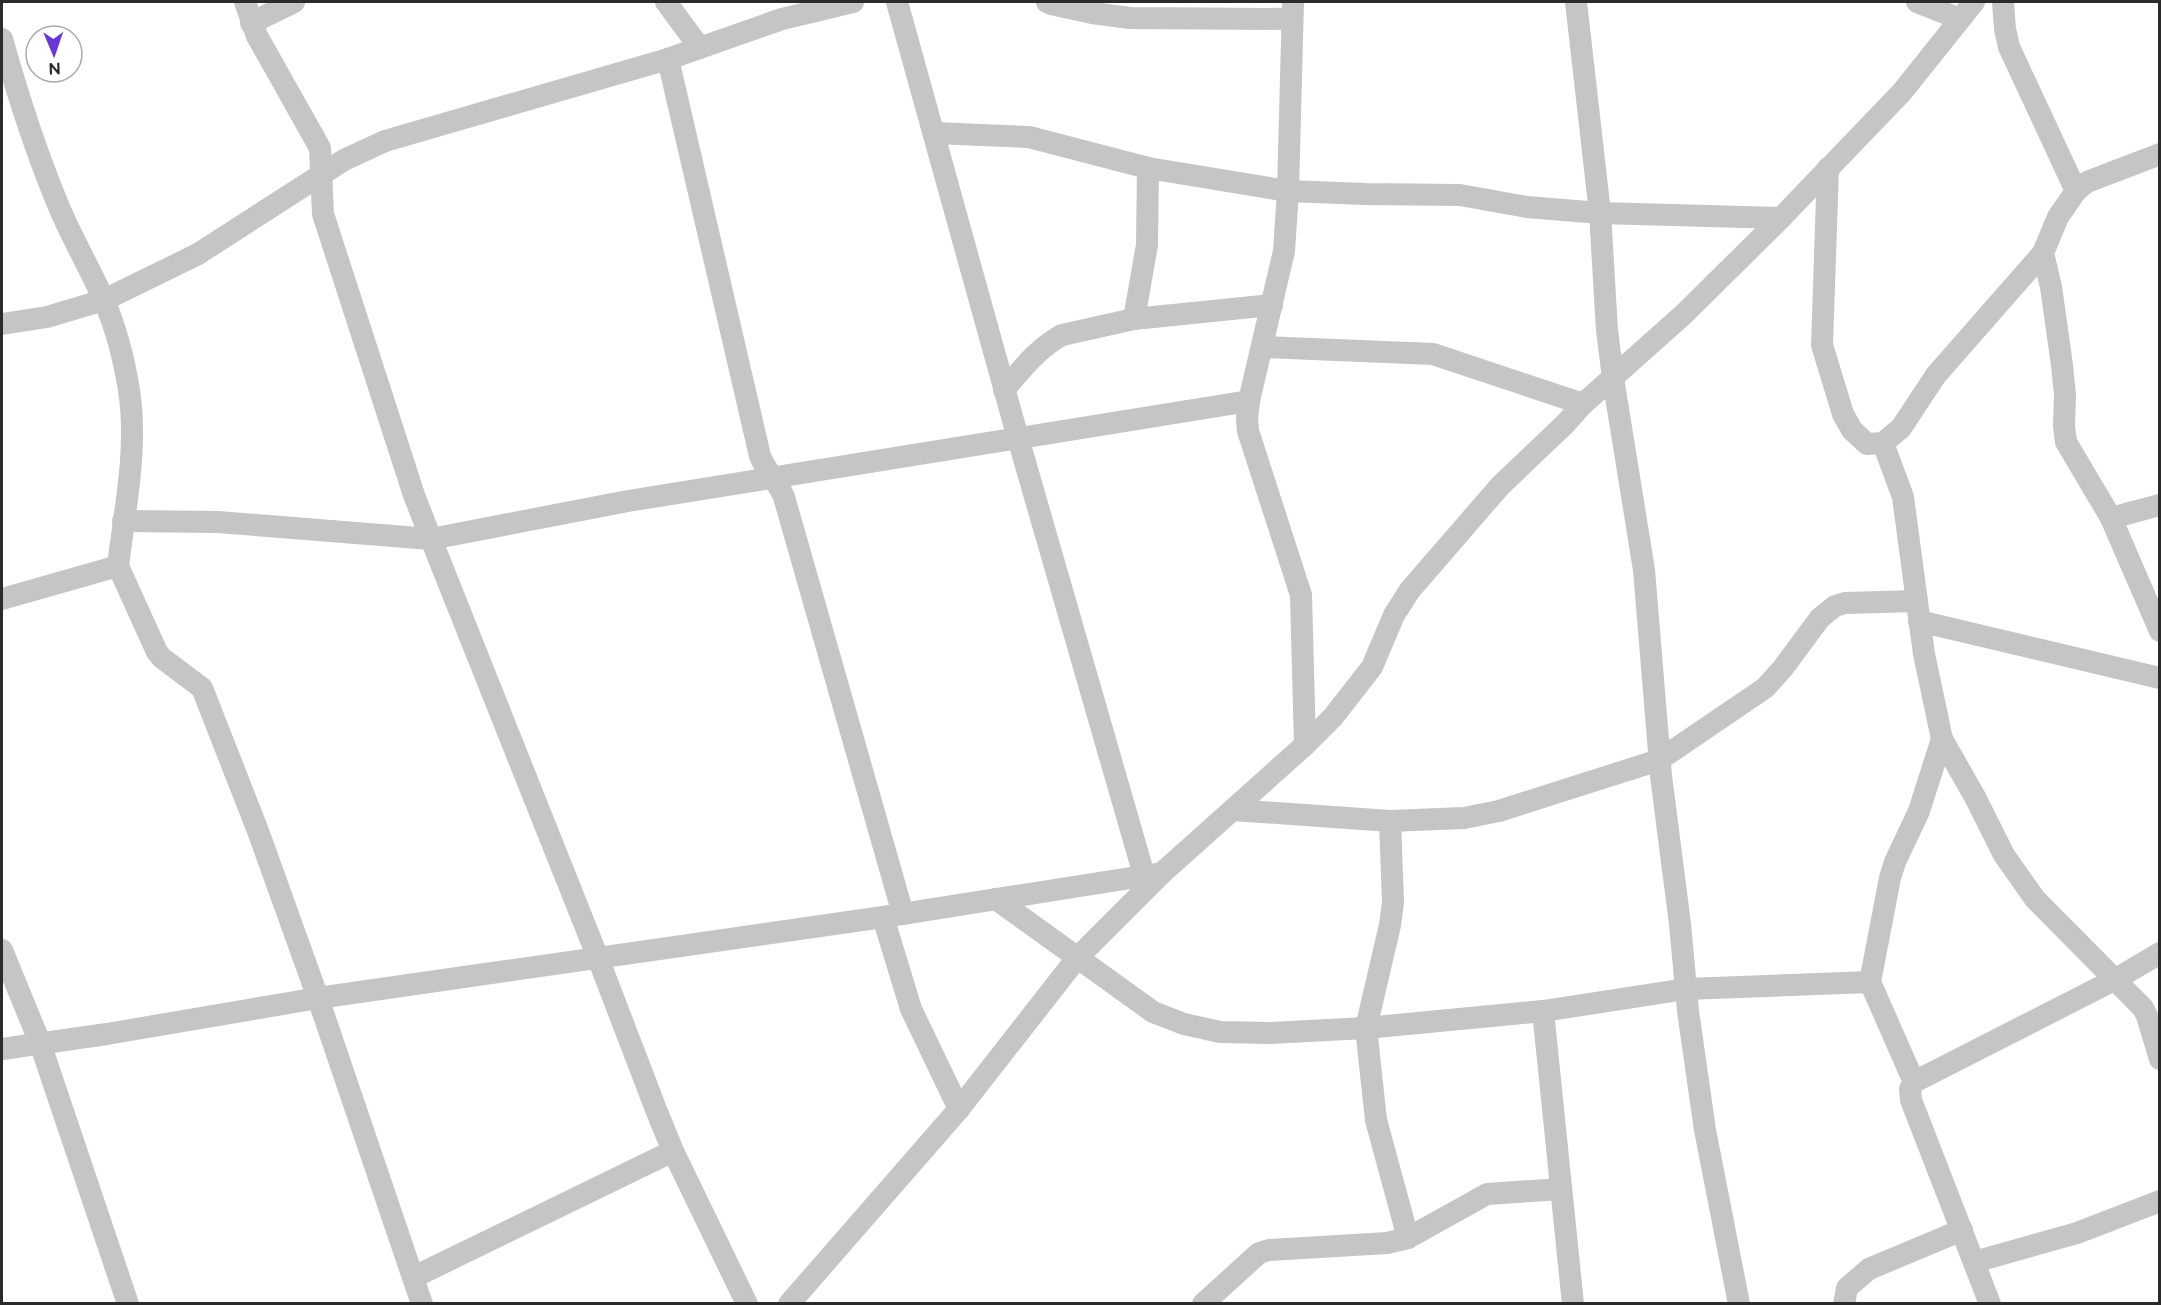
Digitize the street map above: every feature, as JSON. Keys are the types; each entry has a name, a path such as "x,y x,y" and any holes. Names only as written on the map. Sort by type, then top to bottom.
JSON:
{"street":[{"path":"294,2 248,12 321,148 323,214 414,495 673,1150 747,1304"},
{"path":"666,2 700,48"},
{"path":"2,324 47,317 104,300 198,254 321,173 385,141 669,59 782,19 853,2"},
{"path":"897,2 1018,438 1153,874"},
{"path":"1047,2 1092,13 1130,18 1293,10 1284,251 1246,419 1301,595 1305,745"},
{"path":"1576,2 1600,213 1607,330 1644,570 1659,760 1686,989 1705,1130 1739,1304"},
{"path":"1917,2 1960,19"},
{"path":"789,1304 959,1109 1077,958 1153,874 1233,810 1333,717 1372,667 1394,615 1410,590 1500,486 1583,404 1684,314 1781,218 1902,92 1974,2"},
{"path":"2003,2 2009,47 2076,191"},
{"path":"2,39 27,122 60,209 104,300 119,346 129,390 133,438 131,475 118,566 162,658 202,688 258,831 318,998 422,1304"},
{"path":"669,59 760,456 784,497 893,915 911,1009 959,1109"},
{"path":"934,133 1029,137 1148,168 1288,191 1365,195 1460,195 1527,207 1600,213 1781,218"},
{"path":"1828,168 1822,345 1843,414 1852,430 1867,444 1883,443 1901,428 1936,375 2043,253 2058,217 2076,191 2086,182 2160,154"},
{"path":"1134,319 1147,245 1148,168"},
{"path":"2043,253 2051,288 2062,365 2066,442 2111,518 2160,631"},
{"path":"1004,390 1026,364 1062,335 1134,319 1272,305"},
{"path":"1262,347 1433,354 1583,404"},
{"path":"123,521 218,522 430,539 628,501 1249,401"},
{"path":"1883,443 1903,497 1918,611 1942,738 2004,855 2035,899 2143,1008 2160,1059"},
{"path":"2111,518 2160,506"},
{"path":"2,599 118,566"},
{"path":"1233,810 1390,821 1464,818 1499,811 1659,760 1765,688 1820,618 1835,606 1845,603 1918,611 2160,678"},
{"path":"1914,1082 1870,982 1890,878 1895,862 1919,812 1942,738"},
{"path":"1390,821 1393,902 1390,925 1366,1028 1376,1120 1407,1238"},
{"path":"2,1049 107,1034 318,998 893,915 1153,874"},
{"path":"996,899 1153,1012 1184,1024 1220,1032 1270,1033 1366,1028 1543,1011 1686,989 1870,982"},
{"path":"2,950 40,1043 128,1304"},
{"path":"1990,1304 1911,1100 1910,1089 1914,1082 2116,979 2160,953"},
{"path":"1543,1011 1573,1304"},
{"path":"414,1277 673,1150"},
{"path":"1203,1304 1259,1253 1269,1250 1387,1243 1407,1238 1487,1194 1561,1189"},
{"path":"1974,1262 2077,1233 2160,1201"},
{"path":"1844,1304 1847,1288 1869,1269 1962,1230"}]}
